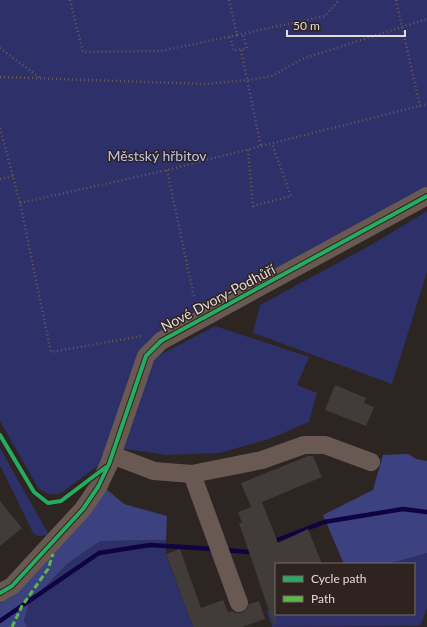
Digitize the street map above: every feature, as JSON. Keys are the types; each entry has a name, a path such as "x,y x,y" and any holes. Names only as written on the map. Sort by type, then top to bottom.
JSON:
{"street":[{"name":"Nové Dvory-Podhůří","path":"0,593 12,586 83,509 98,487 112,455 146,356 161,341 427,196"},
{"path":"112,455 154,471 192,474 262,460 304,445 325,445 371,462"},
{"path":"192,474 239,603"}],"path":[{"path":"70,0 83,52 161,51 230,37 325,16 338,0"},
{"path":"229,0 237,35"},
{"path":"396,0 400,26 420,106"},
{"path":"0,78 205,84 247,80 272,76 302,59 427,18"},
{"path":"230,37 234,51 241,50 247,48 243,34"},
{"path":"0,48 40,78"},
{"path":"241,50 262,147"},
{"path":"20,204 262,147 427,104"},
{"path":"0,128 20,204 51,352 151,334 156,336 161,341"},
{"path":"248,150 253,206 291,196 272,144"},
{"path":"168,170 194,297"},
{"path":"0,179 12,176"}],"green space":[{"name":"Městský hřbitov","path":"0,0 427,0 427,188 156,336 103,462 61,493 54,494 46,493 38,488 0,421"},
{"path":"427,211 427,272 392,384 253,333 260,305 371,245"},
{"path":"215,326 309,357 297,385 317,393 309,422 269,439 219,453 166,455 119,448 150,360"},
{"path":"0,448 49,535 38,536 33,533 0,465"},
{"path":"166,540 166,555 193,627 27,627 24,621 29,603 67,564 100,541"},
{"path":"427,553 427,609 420,626 272,627 267,611 275,608 275,615 415,615 415,563 392,563"}],"shaded area":[{"path":"408,454 416,459 427,461 427,553 392,563 344,563 323,515 373,490 383,455"},
{"path":"105,488 124,504 167,516 166,540 100,541 67,564 29,603 24,621 27,627 0,627 0,603 13,596"}],"building":[{"path":"335,385 366,398 364,403 374,407 366,426 325,410"},
{"path":"308,456 313,456 322,477 262,502 278,543 308,529 322,563 275,563 276,625 274,625 239,523 242,523 238,512 251,507 241,483"},
{"path":"0,501 22,528 0,546"},
{"path":"180,549 201,608 223,600 228,612 232,611 242,613 247,609 249,604 259,601 265,619 242,627 193,627 166,554"}],"waterway":[{"path":"272,542 324,522 403,509 427,512"},
{"path":"0,621 99,553 150,545 214,549"},
{"path":"224,550 248,552 254,549"}],"marked path":[{"path":"12,627 22,606 48,569 53,554"}],"cycle path":[{"path":"0,593 12,586 83,509 98,487 109,464 146,356 161,341 427,196"},
{"path":"0,435 34,492 48,503 61,501 106,467"}]}
